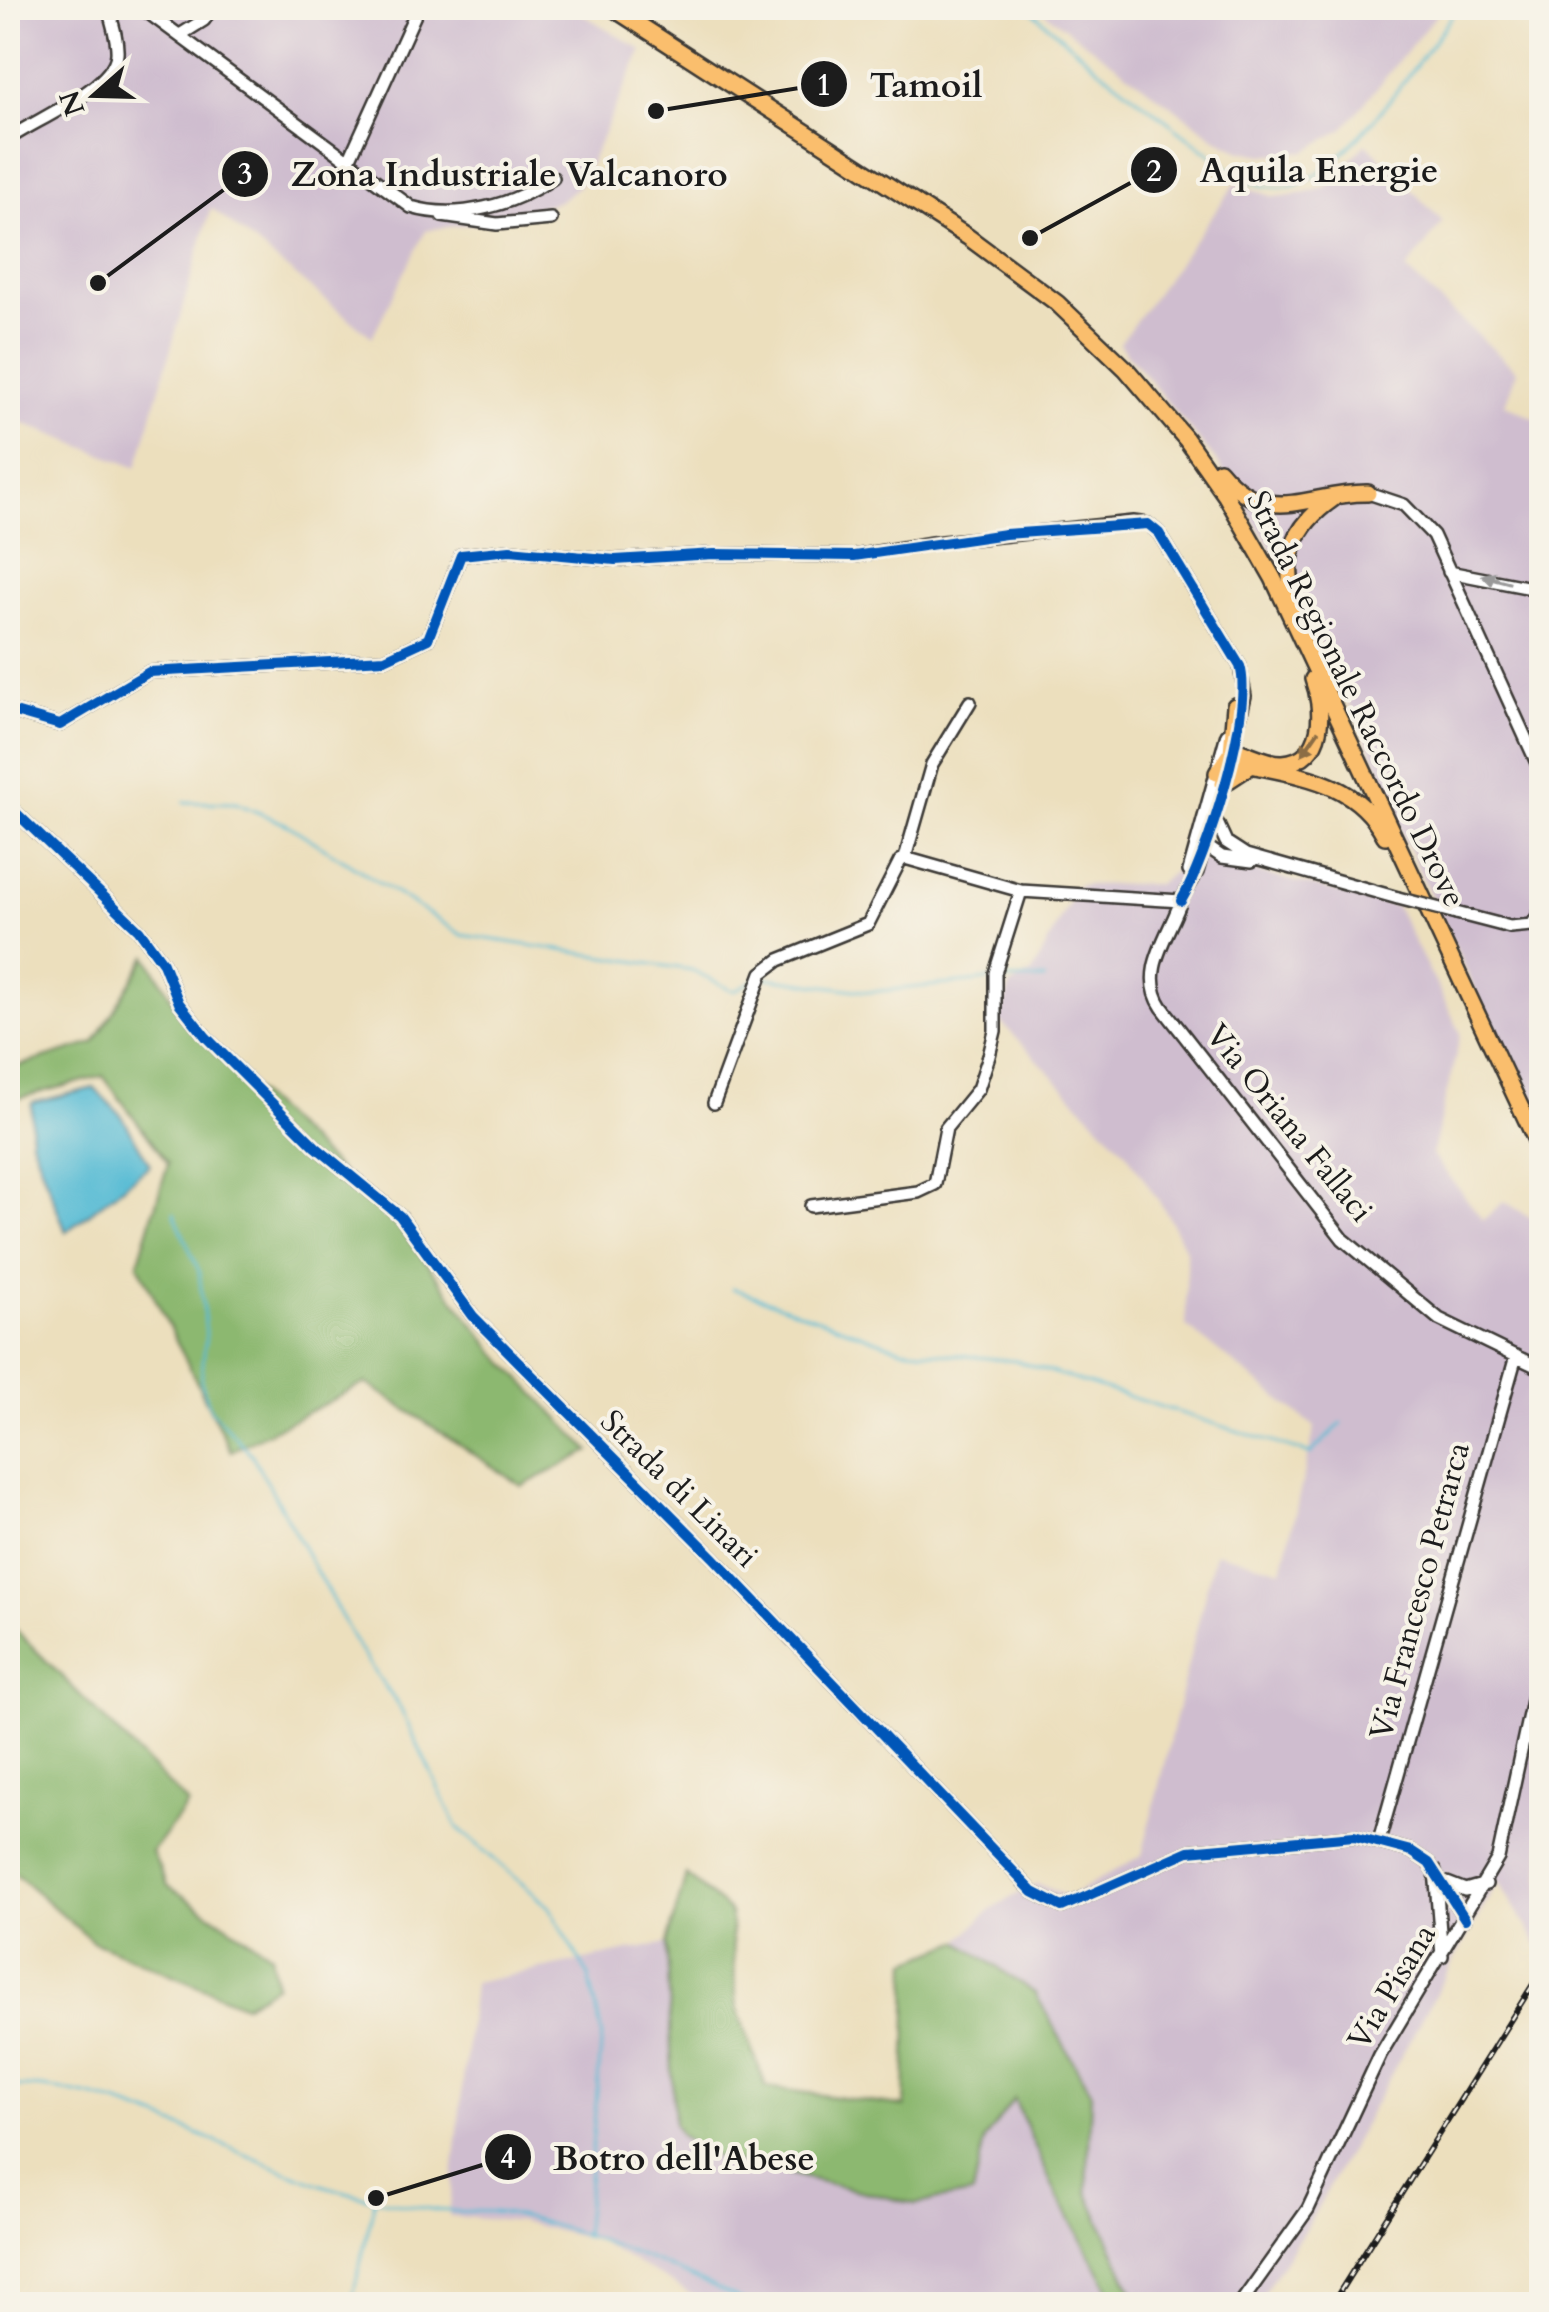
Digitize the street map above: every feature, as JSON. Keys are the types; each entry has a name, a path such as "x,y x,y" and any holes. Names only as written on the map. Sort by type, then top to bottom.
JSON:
{"main road":[{"name":"Strada Regionale Raccordo Drove","path":"614,8 1007,263 1067,312 1149,394 1214,477 1244,525 1372,786 1542,1154"},
{"path":"1149,394 1175,412 1229,482 1246,494 1283,506 1368,493"},
{"path":"1334,498 1297,533 1288,576 1297,606 1362,746 1372,786"},
{"path":"1218,780 1254,760 1281,763 1303,755 1318,735 1321,710 1314,682 1252,551 1244,525"},
{"path":"1237,714 1254,760"},
{"path":"1218,780 1231,752 1237,714"},
{"path":"1231,752 1328,783 1367,808 1384,833 1427,924 1449,952"}],"street":[{"path":"8,139 99,85 112,70 117,54 108,8"},
{"path":"142,8 411,207 498,224 551,219"},
{"path":"180,35 204,20 211,8"},
{"path":"349,160 418,8"},
{"path":"428,212 482,208 527,194 552,178"},
{"path":"1368,493 1397,501 1417,516 1434,538 1542,774"},
{"path":"8,710 60,725 149,672 385,659 428,639 461,555 510,550 615,560 714,554 854,556 968,538 1132,522 1148,524 1158,533 1233,657 1238,682 1237,714 1195,867"},
{"path":"1449,572 1542,590"},
{"path":"714,1103 762,973 778,960 868,924 896,865 905,858 932,764 970,702"},
{"path":"1195,867 1214,816 1218,780"},
{"path":"1206,846 1218,780"},
{"name":"Strada di Linari","path":"8,806 139,930 162,963 180,1003 206,1037 316,1147 400,1216 472,1316 741,1585 1032,1892 1062,1907 1189,1851 1325,1836 1380,1840 1411,1852 1465,1890 1486,1884"},
{"path":"1214,816 1229,852"},
{"path":"1206,846 1510,927 1532,924 1542,909"},
{"path":"1195,867 1229,852"},
{"path":"905,858 1021,891 1179,907"},
{"name":"Via Oriana Fallaci","path":"1195,867 1152,970 1150,983 1162,1007 1343,1239 1439,1319 1542,1368"},
{"path":"811,1206 918,1192 935,1184 946,1128 978,1089 989,1056 995,979 1021,891"},
{"path":"1532,924 1542,936"},
{"name":"Via Francesco Petrarca","path":"1380,1840 1516,1356"},
{"name":"Via Pisana","path":"1240,2304 1308,2209 1380,2054 1486,1884 1506,1838 1521,1746 1534,1690 1542,1678"},
{"path":"1440,1876 1442,1956"},
{"path":"1438,1910 1450,1919 1464,1919 1440,1876"}],"shaded area":[{"path":"8,8 572,8 642,50 580,185 559,201 493,221 426,230 372,337 211,208 137,468 8,417"},
{"path":"1038,8 1442,8 1343,129 1306,151 1263,155 1241,151 1218,140"},
{"path":"1366,143 1443,222 1406,270 1517,371 1505,404 1541,421 1541,1131 1381,789 1381,771 1285,571 1218,463 1119,344 1235,184 1275,197 1307,193 1328,186"},
{"path":"1183,854 1396,906 1461,1033 1432,1155 1483,1220 1504,1201 1541,1224 1541,1950 1498,1881 1309,2223 1256,2304 708,2304 598,2241 520,2222 449,2216 473,1983 667,1943 674,2124 680,2135 973,2194 984,2140 1014,2099 1053,2187 1114,2297 1132,2291 1087,2191 1091,2093 1035,1993 959,1941 991,1909 1037,1883 1068,1897 1142,1855 1215,1552 1282,1570 1315,1427 1186,1326 1186,1251 1168,1215 1126,1152 999,1020 1010,986 1032,973 1078,885 1157,884 1173,873"}],"green space":[{"path":"147,956 180,1013 218,1056 398,1226 495,1352 590,1451 522,1486 366,1383 231,1451 138,1264 168,1163 103,1076 8,1101 8,1069 94,1043"},
{"path":"8,1622 188,1804 152,1852 167,1885 271,1954 276,1985 244,2005 92,1941 8,1867"},
{"path":"686,1875 730,1912 737,2007 766,2087 905,2107 908,1961 959,1941 1035,1993 1091,2093 1087,2191 1132,2291 1114,2298 1053,2187 1014,2099 984,2140 973,2194 915,2204 710,2155 680,2135 674,2124 667,1943"}],"water":[{"path":"94,1088 122,1116 150,1165 66,1232 31,1140 32,1103"}],"waterway":[{"path":"1028,8 1098,68 1240,177 1279,187 1292,186 1313,176 1336,159 1405,81 1458,8"},
{"path":"184,802 236,803 288,825 462,935 692,970 734,991 756,979"},
{"path":"767,978 870,992 989,980"},
{"path":"997,980 1045,979"},
{"path":"174,1213 199,1271 206,1333 201,1382 211,1410 252,1455 361,1652 400,1708 457,1827 549,1907 589,1976 602,2035 584,2237"},
{"path":"732,1288 902,1349 1016,1361 1310,1454 1342,1423"},
{"path":"8,2087 90,2096 130,2108 286,2172 353,2194 437,2210 505,2213 544,2223 634,2253 749,2304"},
{"path":"351,2304 375,2199"}],"railway":[{"path":"1332,2304 1542,1970"}],"cycle path":[{"path":"8,710 60,725 149,672 385,659 428,639 461,555 510,550 615,560 714,554 854,556 1005,534 1148,524 1159,533 1240,666 1243,687 1225,785 1203,854 1181,901"},
{"path":"8,805 139,930 163,963 179,1003 206,1037 316,1147 400,1216 473,1316 714,1558 1033,1892 1062,1907 1189,1851 1354,1836 1411,1851 1429,1863 1465,1919"}],"place":[{"name":"Tamoil","path":"656,111"},
{"name":"Aquila Energie","path":"1030,238"},
{"name":"Zona Industriale Valcanoro","path":"98,283"},
{"name":"Botro dell'Abese","path":"376,2198"}]}
